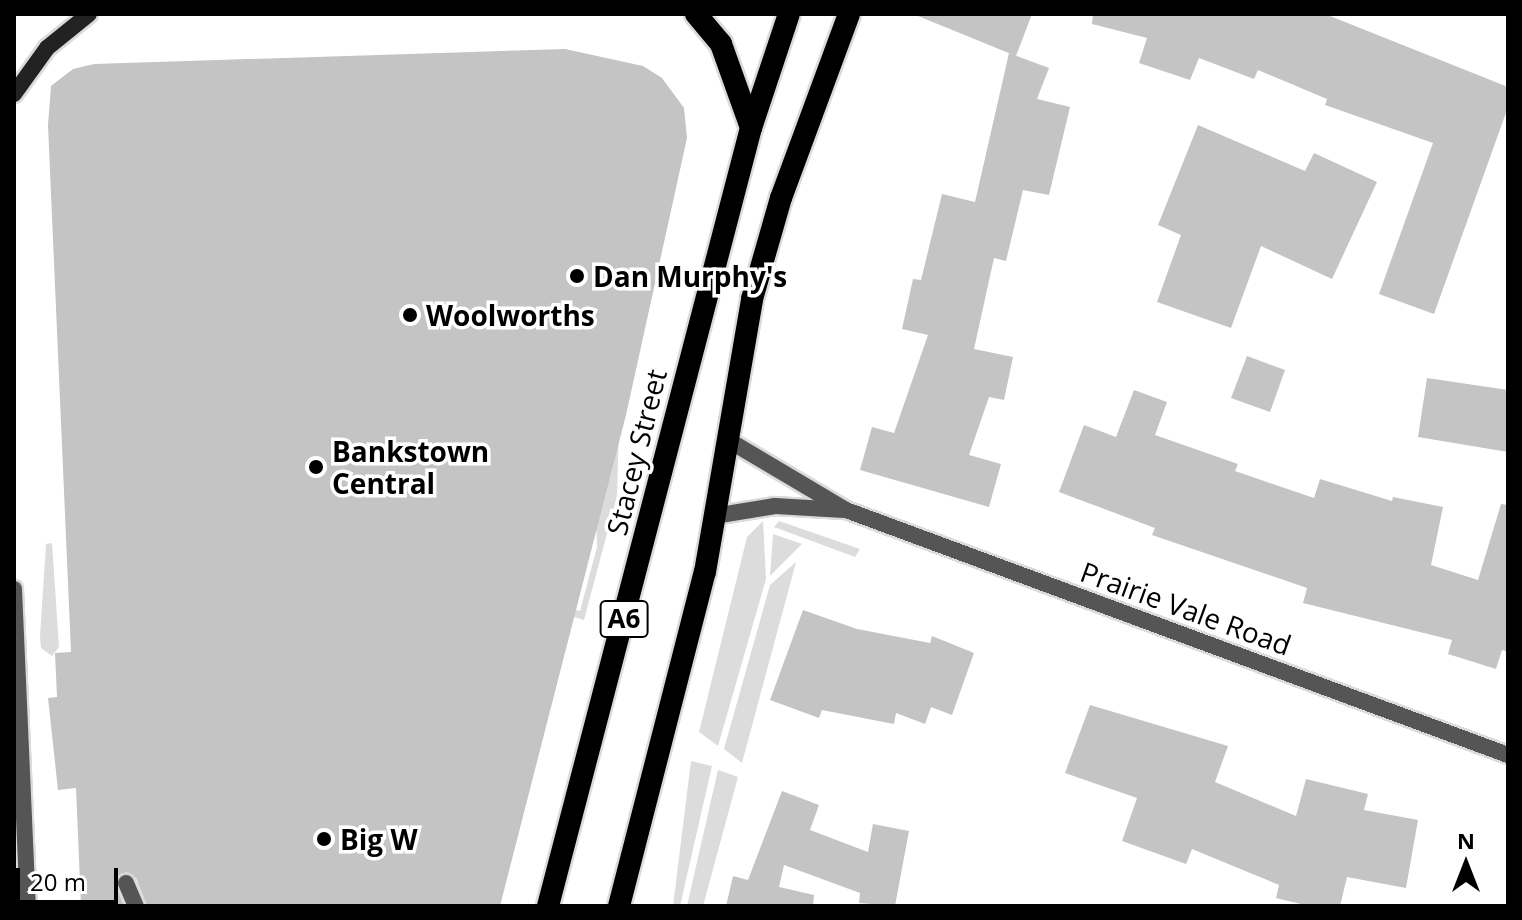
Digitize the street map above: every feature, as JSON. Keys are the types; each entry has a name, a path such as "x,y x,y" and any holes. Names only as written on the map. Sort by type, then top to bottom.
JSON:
{"highway":[{"path":"696,14 721,44 751,128"},
{"name":"Stacey Street","path":"548,906 751,128 789,14"},
{"name":"A6","path":"623,903 705,572 752,299 786,183 849,14"}],"main road":[{"path":"14,94 47,48 89,14"}],"street":[{"name":"Prairie Vale Road","path":"728,440 846,510 1508,755"},
{"name":"Prairie Vale Road","path":"714,516 775,506 846,510"},
{"path":"14,589 28,906"},
{"path":"121,906 126,883 136,906"}],"shaded area":[{"path":"619,427 617,496 584,620 548,609 550,603 580,611 597,547 593,428"},
{"path":"763,521 766,579 718,746 699,732 747,537"},
{"path":"779,521 860,549 855,557 774,527"},
{"path":"773,534 802,544 770,576"},
{"path":"52,543 59,647 52,656 41,648 40,637 46,544"},
{"path":"796,562 742,763 724,749 770,585"},
{"path":"691,761 712,766 680,906 673,906"},
{"path":"718,770 738,777 703,906 687,906"}],"building":[{"path":"913,14 1032,14 1016,56"},
{"path":"1093,14 1325,14 1508,87 1508,107 1434,314 1379,294 1433,143 1325,105 1327,99 1258,70 1254,79 1199,58 1190,80 1139,63 1147,38 1092,24"},
{"name":"Bankstown Central","path":"565,49 643,66 662,78 684,108 687,138 626,415 500,906 147,906 136,878 126,872 115,883 124,906 81,906 76,788 58,790 48,698 57,697 55,653 71,652 48,125 51,86 73,69 94,64"},
{"path":"1009,53 1049,68 1037,99 1070,107 1049,195 1023,190 1006,261 994,258 974,349 1013,357 1004,400 989,397 969,455 1001,464 989,507 860,470 872,427 894,433 928,335 902,329 913,279 921,280 942,194 975,202"},
{"path":"1198,125 1305,171 1314,153 1377,182 1332,279 1261,246 1231,328 1157,302 1181,235 1158,225"},
{"path":"1247,356 1285,370 1270,412 1231,398"},
{"path":"1427,378 1508,390 1508,452 1418,437"},
{"path":"1134,390 1167,402 1155,435 1238,464 1235,471 1314,498 1320,479 1392,501 1393,497 1443,507 1431,565 1478,580 1501,504 1508,505 1508,652 1502,650 1496,669 1448,654 1452,640 1303,603 1307,588 1152,535 1155,528 1059,492 1084,425 1116,437"},
{"path":"803,610 857,629 930,643 932,636 974,653 952,715 931,707 925,724 896,713 894,724 822,710 819,718 770,700"},
{"path":"1090,705 1228,746 1215,782 1296,816 1306,779 1368,794 1364,810 1418,820 1406,888 1347,877 1340,906 1309,906 1276,898 1279,885 1192,849 1186,864 1122,841 1137,798 1065,773"},
{"path":"782,791 819,805 810,830 868,852 873,824 909,831 895,906 859,903 860,893 784,865 779,887 814,895 813,906 726,906 733,876 748,880"}],"place":[{"name":"Dan Murphy's","path":"577,276"},
{"name":"Woolworths","path":"410,315"},
{"name":"Bankstown Central","path":"316,467"},
{"name":"Big W","path":"324,839"}]}
